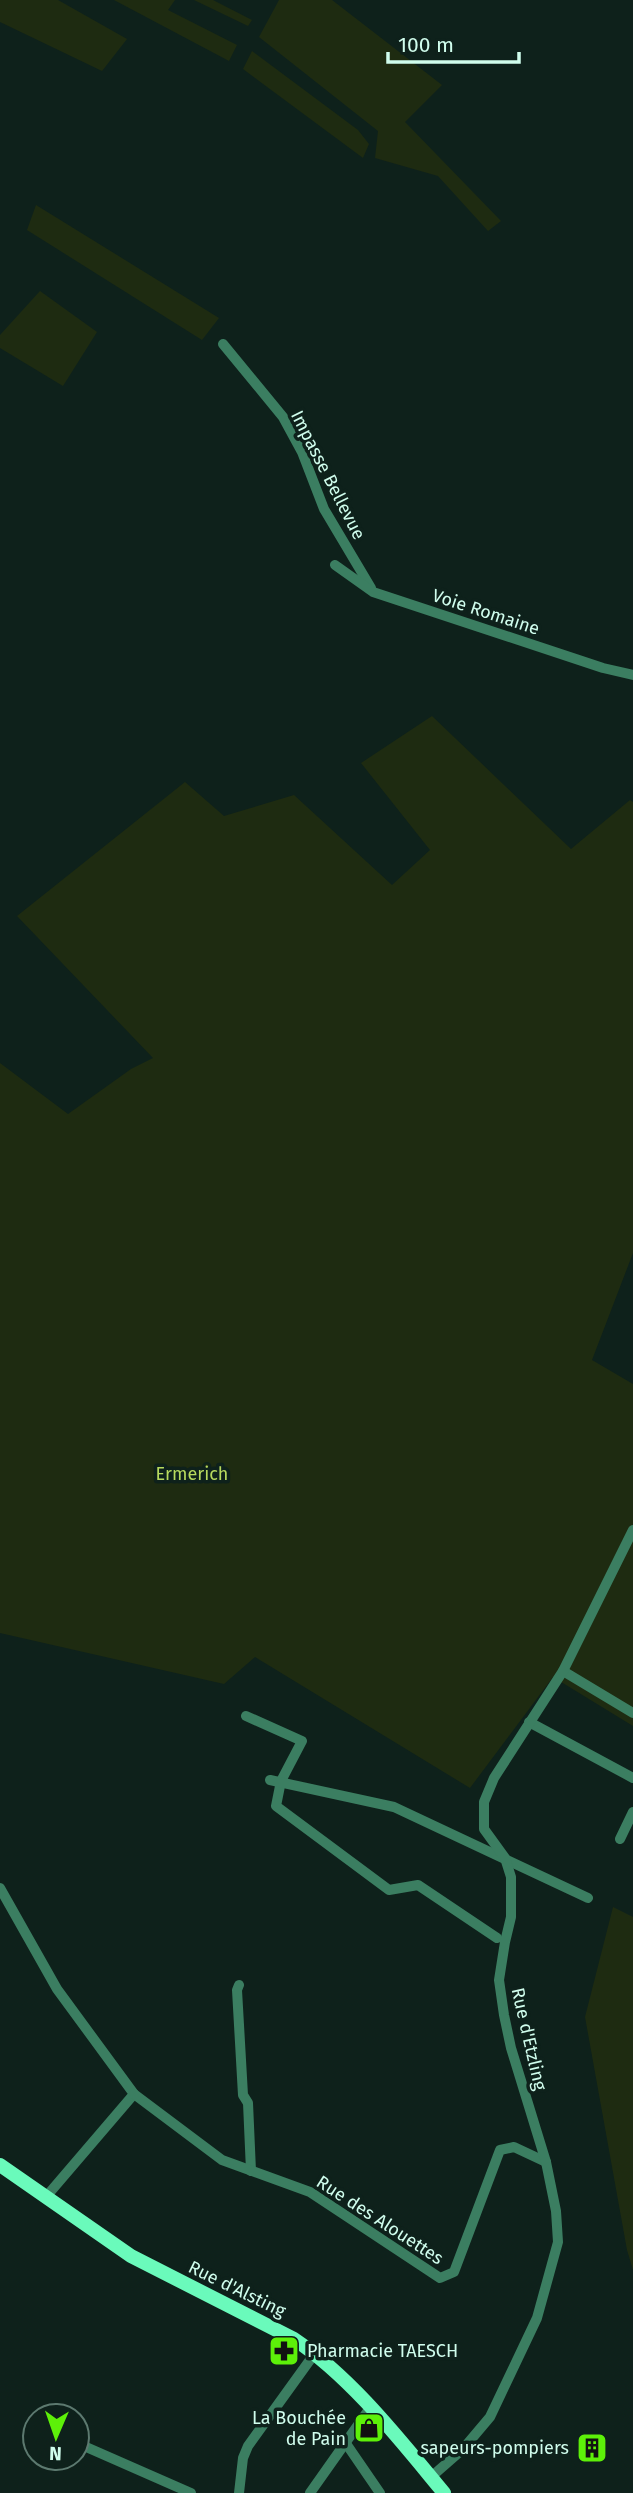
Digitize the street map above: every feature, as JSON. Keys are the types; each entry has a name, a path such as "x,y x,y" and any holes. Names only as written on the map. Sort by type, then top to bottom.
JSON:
{"main road":[{"name":"Rue d'Alsting","path":"0,2165 131,2256 315,2353 369,2408 438,2488"}],"street":[{"name":"Impasse Bellevue","path":"223,344 283,418 302,452 324,509 373,592"},
{"name":"Voie Romaine","path":"335,565 373,592 603,668 633,675"},
{"name":"Rue d'Etzling","path":"438,2488 463,2449 490,2417 537,2318 558,2242 556,2211 546,2162 510,2048 499,1980 511,1917 511,1877 505,1858 484,1829 484,1802 494,1778 563,1671 633,1530"},
{"path":"563,1671 633,1713"},
{"path":"246,1716 302,1741 276,1780 276,1806 389,1889 418,1885 497,1938"},
{"path":"529,1722 633,1778"},
{"path":"276,1780 394,1807 589,1898"},
{"path":"620,1839 633,1812"},
{"name":"Rue des Alouettes","path":"0,1888 57,1989 134,2094 222,2160 310,2192 440,2278 454,2272 500,2150 514,2147 546,2162"},
{"path":"239,1985 237,1990 243,2095 248,2102 251,2171"},
{"path":"45,2198 134,2094"},
{"path":"239,2493 243,2458 248,2446 315,2353"},
{"path":"310,2493 369,2408"},
{"path":"345,2442 380,2493"},
{"path":"91,2449 191,2493"}],"green space":[{"path":"0,0 58,0 127,39 102,71 0,22"},
{"path":"114,0 175,0 168,10 237,45 229,61"},
{"path":"194,0 213,0 252,20 248,26"},
{"path":"279,0 332,0 442,85 405,122 501,221 488,231 438,176 375,158 378,131 259,37"},
{"path":"252,51 358,130 369,144 363,158 243,69"},
{"path":"36,205 219,318 202,340 27,230"},
{"path":"40,291 97,332 63,386 0,348 0,335"},
{"name":"Ermerich","path":"432,716 571,849 630,800 633,802 633,1253 592,1360 633,1384 633,1726 553,1677 470,1788 255,1657 224,1684 0,1633 0,1063 68,1114 131,1069 153,1058 17,916 185,782 224,816 294,795 392,885 430,850 361,763"},
{"path":"613,1907 633,1917 633,2270 627,2250 585,2017"}],"place":[{"name":"Pharmacie TAESCH","path":"284,2351"},
{"name":"La Bouchée de Pain","path":"369,2428"},
{"name":"sapeurs-pompiers","path":"592,2448"}]}
